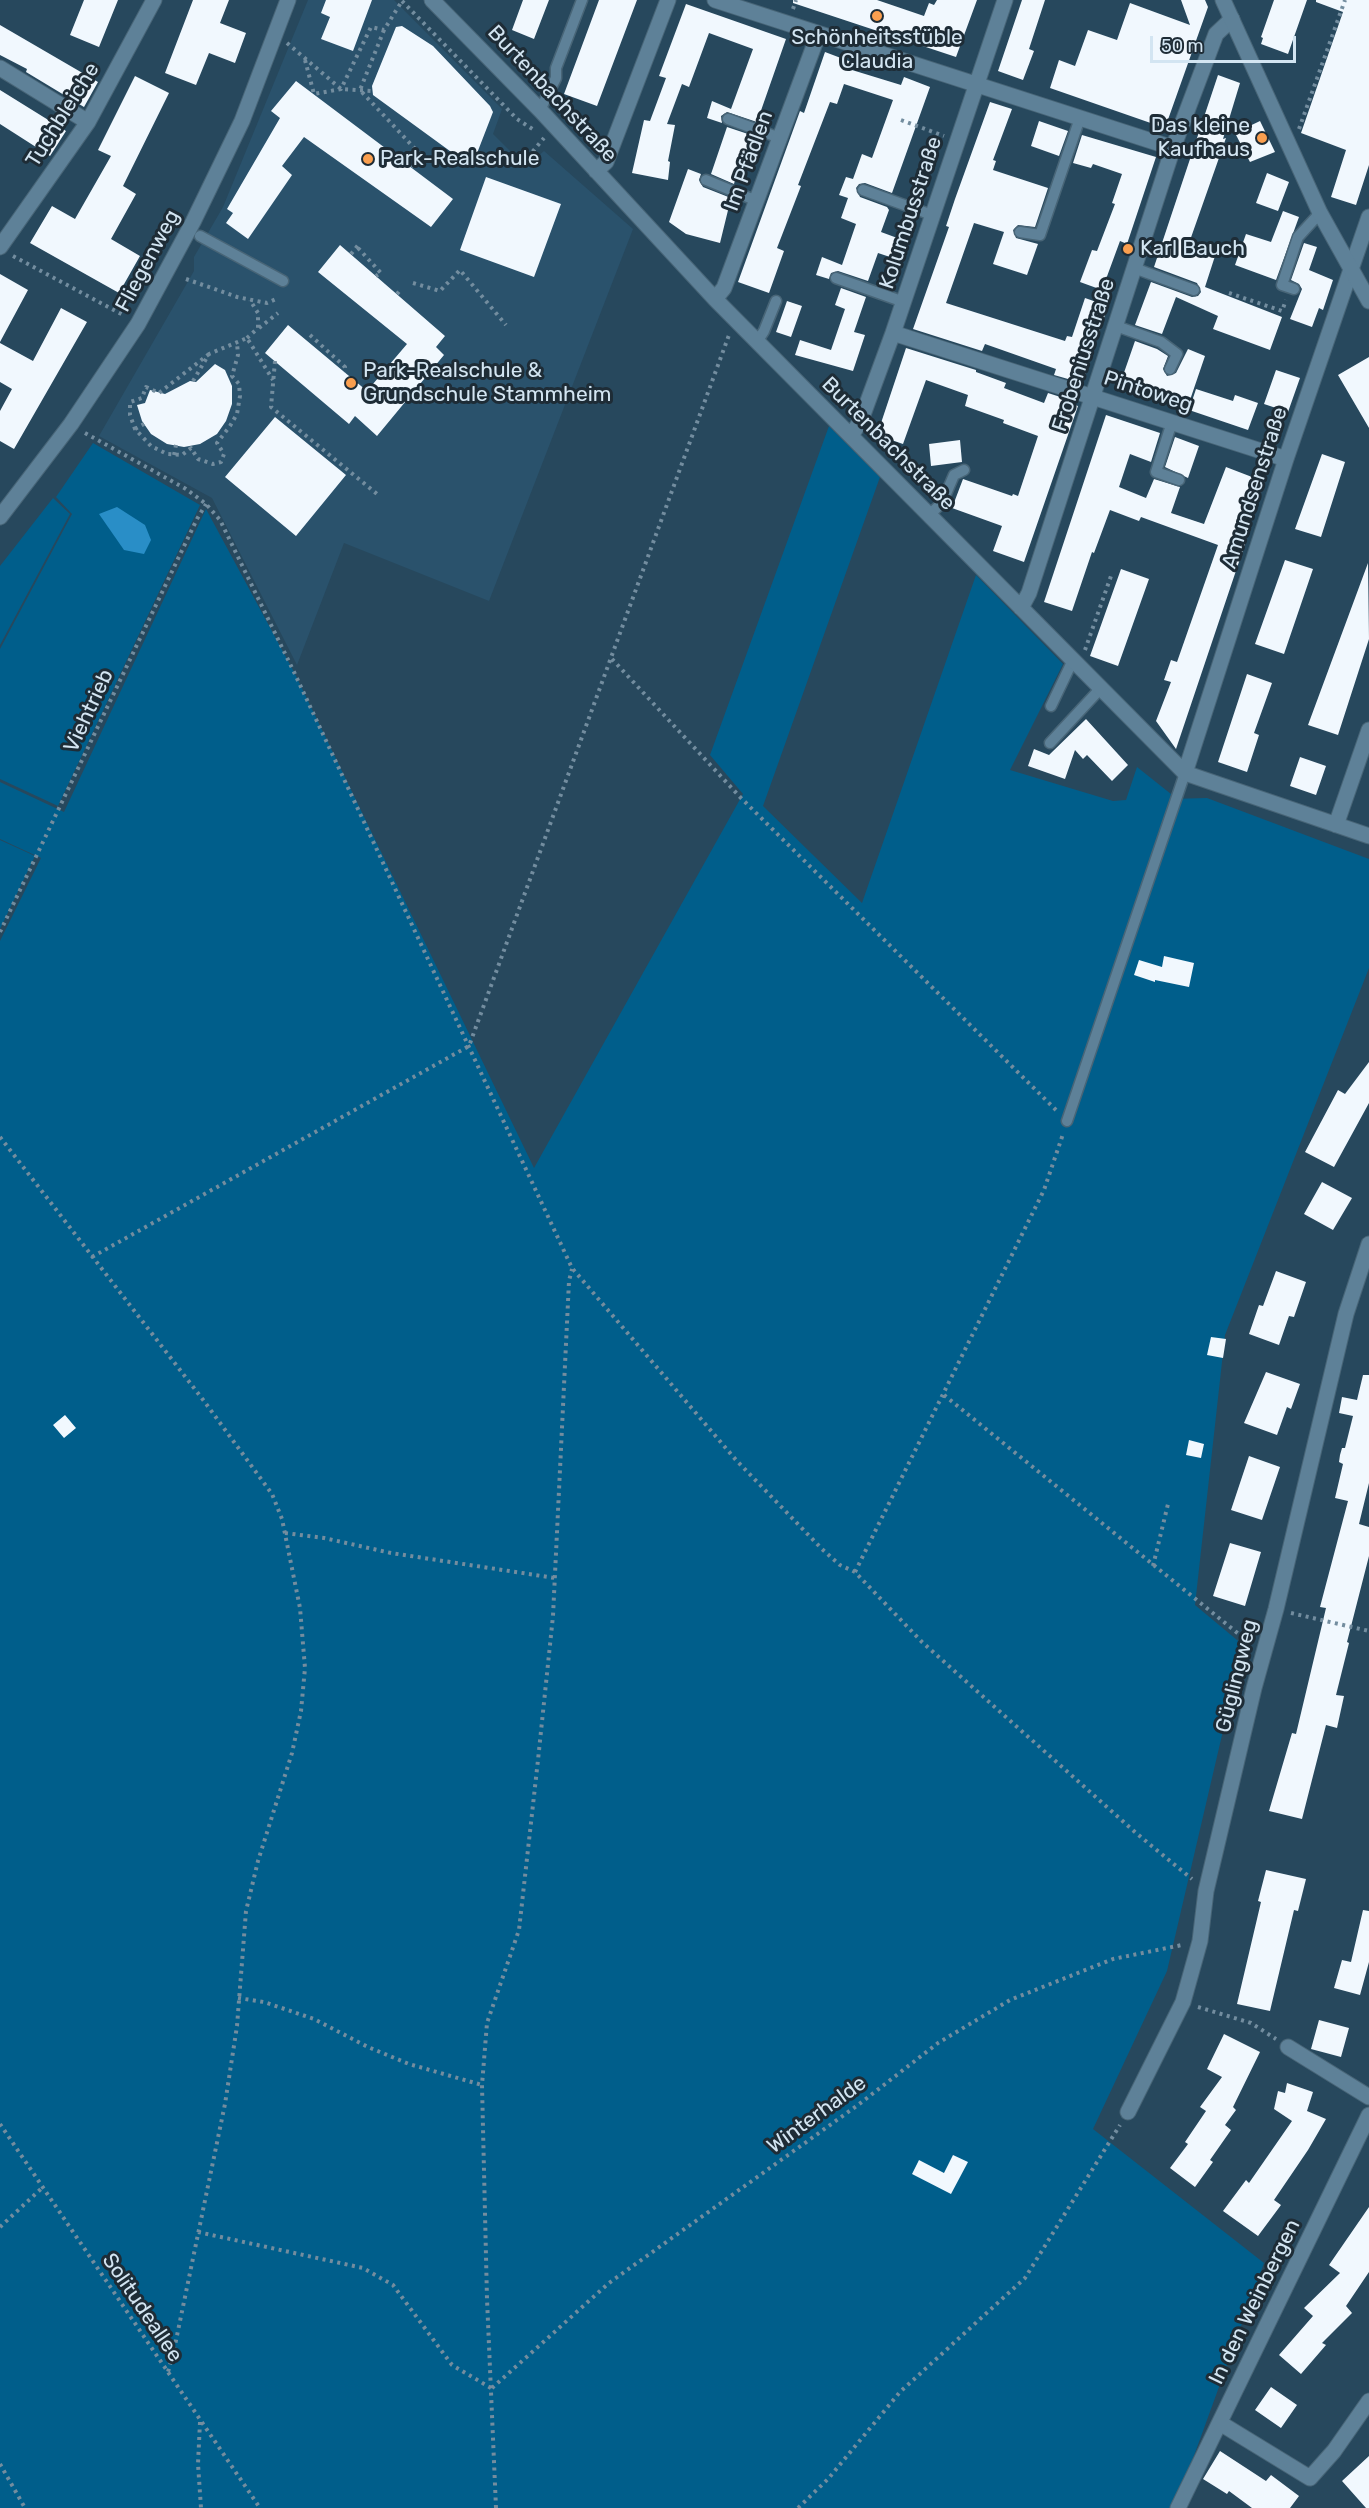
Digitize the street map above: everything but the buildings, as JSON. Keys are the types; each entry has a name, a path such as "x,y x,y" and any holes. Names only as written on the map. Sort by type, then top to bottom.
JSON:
{"street":[{"name":"Tuchbleiche","path":"0,247 88,122 154,0"},
{"name":"Fliegenweg","path":"0,518 71,424 138,324 193,222 242,121 288,0"},
{"name":"Burtenbachstraße","path":"432,0 540,110 553,134 596,171 757,342 1185,773 1369,836"},
{"path":"596,171 606,162 668,0"},
{"path":"715,0 1173,148"},
{"name":"Kolumbusstraße","path":"851,436 861,420 904,302 975,84 1005,0"},
{"path":"1222,0 1320,213 1369,301"},
{"name":"Frobeniusstraße","path":"1021,608 1029,593 1173,148 1216,34 1232,19"},
{"name":"Im Pfädlen","path":"715,298 724,288 818,34"},
{"path":"0,68 88,122"},
{"name":"Amundsenstraße","path":"1185,773 1286,459 1369,217"},
{"name":"Pintoweg","path":"893,333 1286,459"},
{"path":"1336,825 1369,730"},
{"name":"Güglingweg","path":"1128,2112 1183,2002 1200,1941 1206,1891 1263,1654 1276,1609 1346,1314 1369,1244"},
{"path":"1288,2047 1369,2097"},
{"name":"In den Weinbergen","path":"1178,2508 1369,2115"},
{"path":"1220,2423 1310,2478 1334,2451 1369,2401"}],"lane":[{"path":"540,110 556,78 556,68 582,0"},
{"path":"728,118 780,138"},
{"path":"1020,232 1041,234 1080,118"},
{"path":"706,180 757,201"},
{"path":"863,190 932,215"},
{"path":"1292,289 1282,285 1298,237 1320,213"},
{"path":"200,236 283,281"},
{"path":"1134,268 1194,290"},
{"path":"836,278 904,302"},
{"path":"757,342 776,301"},
{"path":"1116,326 1161,342 1177,354 1170,369"},
{"path":"1172,422 1156,472 1179,480"},
{"path":"929,515 942,503 954,476 964,470"},
{"path":"1051,706 1073,660"},
{"path":"1050,743 1101,688"},
{"path":"1067,1121 1185,773"}],"path":[{"path":"360,90 384,30 402,0 517,119 553,134 523,163"},
{"path":"1292,150 1345,0"},
{"path":"341,89 371,27 384,30"},
{"path":"285,40 305,60 341,89"},
{"path":"305,60 314,94 341,89 372,91"},
{"path":"360,90 419,153 411,167"},
{"path":"901,120 956,142"},
{"path":"351,254 358,246 381,273 376,276"},
{"path":"0,247 18,260 138,324"},
{"path":"413,282 440,291 460,270 506,325"},
{"path":"186,279 250,300 267,303 276,299"},
{"path":"397,294 401,289"},
{"path":"1229,293 1282,311 1292,289"},
{"path":"250,300 258,313 258,328"},
{"path":"237,343 238,355 230,377 239,384 240,396 233,421 217,443 224,454 221,462 213,464 198,459 191,448 182,455 174,455 151,446 135,429 130,415 130,402 142,398 146,387 159,393 209,354 247,338 278,313"},
{"path":"92,1257 469,1046 730,332 738,322"},
{"path":"310,335 326,354 345,367 344,372"},
{"path":"247,338 273,380"},
{"path":"193,381 209,354"},
{"path":"275,361 271,407 301,435 377,494"},
{"path":"227,418 233,421"},
{"path":"71,424 104,445 186,489 206,504 220,520 294,672 572,1268 736,1460 822,1549 840,1565 855,1572 922,1642 1136,1833 1206,1891"},
{"path":"135,429 144,424"},
{"path":"174,455 176,445"},
{"name":"Viehtrieb","path":"0,932 206,504"},
{"path":"1073,660 1084,651 1111,576"},
{"path":"612,659 740,797 1067,1121 1044,1190 855,1572"},
{"path":"0,1137 204,1401 272,1494 282,1519 300,1608 305,1668 301,1711 292,1753 258,1861 246,1911 237,2026 225,2104 168,2373"},
{"path":"496,2508 487,2299 482,2085 487,2023 519,1930 553,1616 569,1281 572,1268"},
{"path":"944,1395 1263,1654"},
{"path":"1153,1566 1168,1504"},
{"path":"285,1533 324,1538 391,1553 555,1578"},
{"path":"1276,1609 1369,1632"},
{"name":"Winterhalde","path":"492,2389 609,2283 858,2105 938,2043 1010,2000 1113,1959 1200,1941"},
{"path":"238,1998 264,2002 314,2019 368,2047 409,2064 482,2085"},
{"path":"1183,2002 1251,2023 1288,2047"},
{"path":"798,2508 828,2479 900,2392 1025,2278 1128,2112"},
{"name":"Solitudeallee","path":"0,2124 260,2508"},
{"path":"0,2227 43,2187"},
{"path":"198,2232 363,2268 393,2285 452,2365 492,2389"},
{"path":"200,2421 198,2464 201,2508"},
{"path":"0,2464 25,2508"}],"shaded area":[{"name":"Park-Realschule & Grundschule Stammheim","path":"308,0 394,0 502,109 493,134 526,167 544,151 633,229 489,601 344,543 297,665 212,498 99,436 194,271 194,257 223,207"},
{"path":"829,426 880,477 763,806 862,903 976,575 1063,664 1010,770 1113,801 1126,800 1137,767 1171,794 1170,799 1207,798 1369,859 1369,968 1225,1335 1195,1605 1243,1645 1167,1971 1093,2129 1264,2263 1175,2508 0,2508 0,941 41,858 0,839 0,782 64,812 206,509 294,672 534,1168 743,794 710,755"},
{"path":"93,443 200,505 58,806 0,779 0,649 72,514 56,497"},
{"path":"53,498 70,514 0,645 0,566"},
{"path":"117,507 145,525 151,540 144,554 124,550 99,514"},
{"path":"0,840 35,856 0,929"}],"place":[{"name":"Schönheitsstüble Claudia","path":"877,16"},
{"name":"Das kleine Kaufhaus","path":"1262,138"},
{"name":"Park-Realschule","path":"368,159"},
{"name":"Karl Bauch","path":"1128,249"},
{"name":"Park-Realschule & Grundschule Stammheim","path":"351,383"}]}
